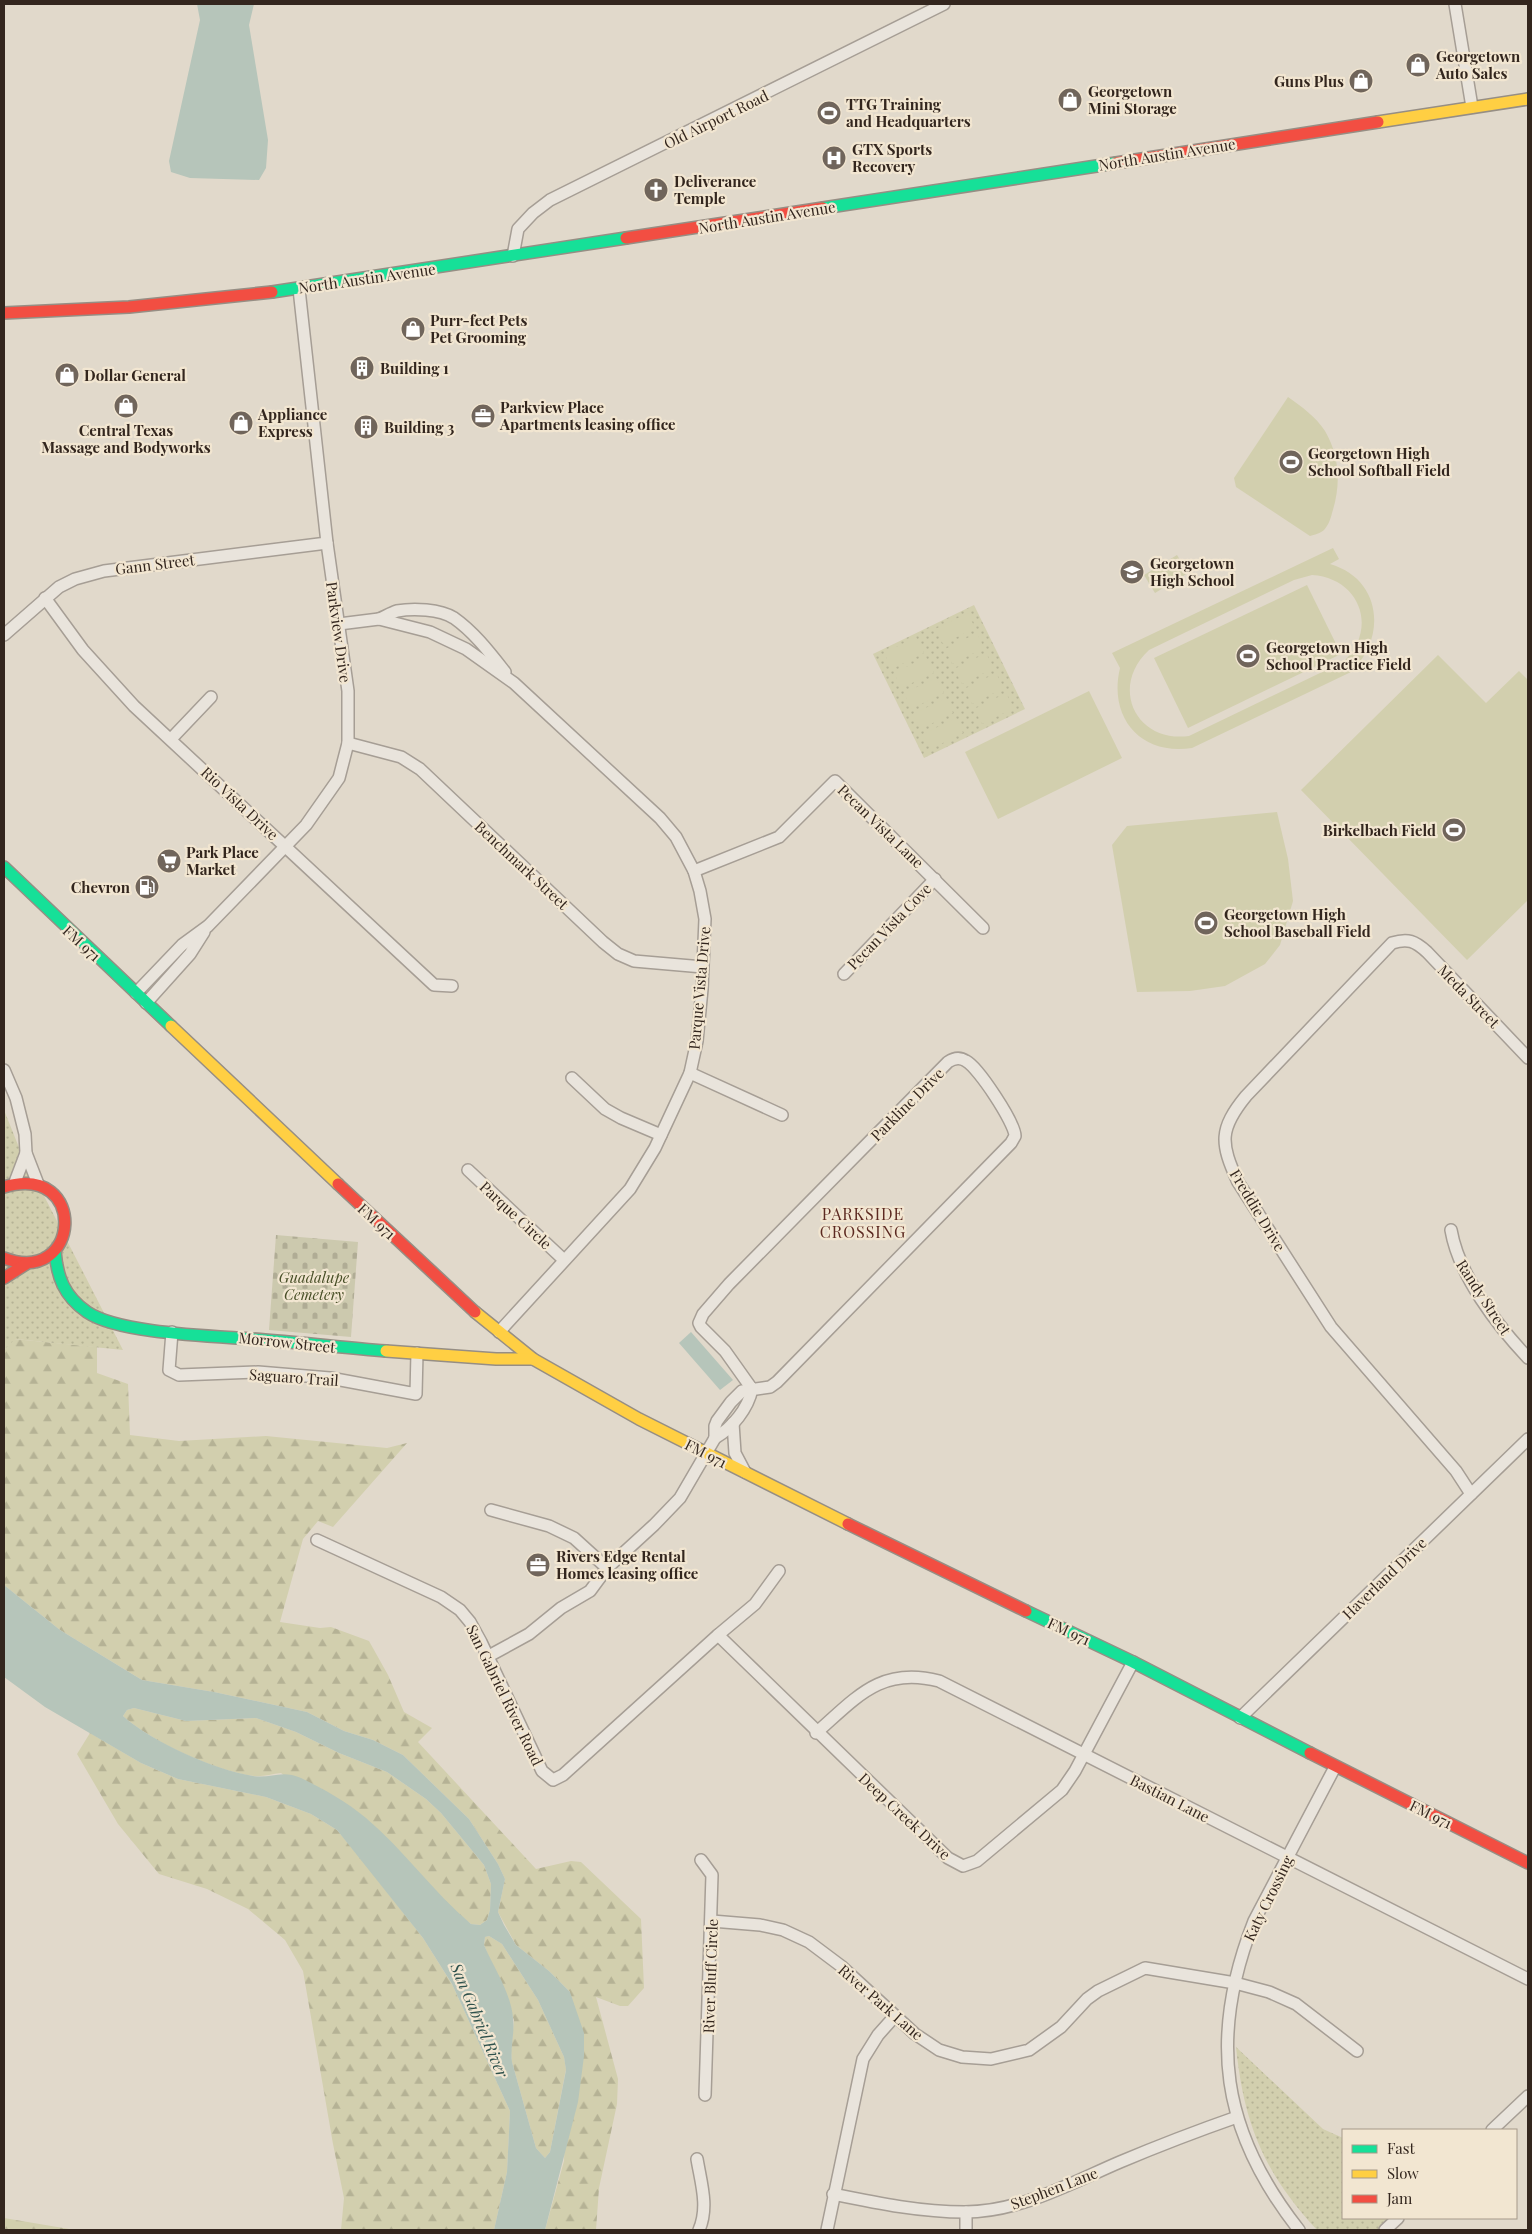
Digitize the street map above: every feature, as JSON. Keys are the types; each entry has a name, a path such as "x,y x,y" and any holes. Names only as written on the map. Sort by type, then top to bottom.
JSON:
{"main road":[{"name":"North Austin Avenue","path":"4,313 129,307 299,288 1528,98"},
{"name":"FM 971","path":"4,867 440,1281 533,1359 639,1419 706,1453 888,1544 1133,1662 1528,1863"},
{"path":"4,1187 15,1182 27,1181 38,1184 52,1192 62,1205 66,1221 63,1237 55,1251 45,1259 29,1264 4,1277"},
{"name":"Morrow Street","path":"55,1251 59,1279 65,1292 87,1312 112,1324 172,1332 417,1353 496,1359 533,1359"},
{"name":"Morrow Street","path":"4,1258 12,1262 41,1267 59,1279"}],"street":[{"name":"Old Airport Road","path":"513,256 518,229 550,200 944,4"},
{"path":"1455,4 1472,107"},
{"name":"Parkview Drive","path":"146,1003 190,954 208,926 306,825 339,778 348,743 348,691 327,543 299,288"},
{"name":"Gann Street","path":"4,635 45,598 75,579 104,571 327,543"},
{"name":"Rio Vista Drive","path":"45,598 104,675 171,739 434,985 452,986"},
{"name":"Parque Vista Drive","path":"379,620 395,612 425,610 447,615 478,640 514,683 660,818 676,837 694,871 705,919 697,1041 690,1073 662,1135 630,1189 499,1332"},
{"name":"Parque Vista Drive","path":"338,624 379,620 430,632 452,641 514,683"},
{"path":"171,739 211,697"},
{"name":"Benchmark Street","path":"348,743 401,758 420,769 618,954 634,961 703,967"},
{"name":"Pecan Vista Lane","path":"694,871 779,837 835,781 983,928"},
{"name":"Pecan Vista Cove","path":"844,974 935,879"},
{"name":"Parkview Drive","path":"136,994 182,944 208,926"},
{"name":"Meda Street","path":"1407,939 1416,942 1427,952 1528,1058"},
{"name":"Freddie Drive","path":"1407,939 1392,943 1246,1096 1230,1117 1226,1127 1225,1149 1238,1182 1331,1327 1456,1472 1471,1494"},
{"name":"Parkline Drive","path":"487,1657 518,1642 561,1608 582,1597 596,1584 607,1568 680,1498 715,1438 733,1423 750,1402 752,1389 725,1352 704,1332 699,1323 701,1317 729,1284 948,1062 953,1059 966,1060 981,1076 1012,1124 1015,1136 1011,1143 777,1382 770,1387 752,1389 742,1391 722,1413 714,1426 715,1438"},
{"path":"4,1070 16,1098 25,1134 26,1153 38,1184"},
{"path":"690,1073 782,1115"},
{"path":"572,1078 605,1109 621,1118 662,1135"},
{"path":"15,1182 26,1153"},
{"name":"Parque Circle","path":"468,1170 564,1260"},
{"name":"Randy Street","path":"1451,1230 1454,1250 1479,1293 1502,1329 1528,1358"},
{"name":"Saguaro Trail","path":"172,1332 169,1370 179,1375 258,1372 330,1378 416,1394 417,1353"},
{"path":"733,1423 735,1452 746,1473"},
{"name":"Haverland Drive","path":"1240,1718 1528,1439"},
{"path":"491,1510 549,1526 574,1538 607,1568"},
{"name":"San Gabriel River Road","path":"317,1540 447,1601 460,1610 470,1622 542,1771 553,1780 563,1774 755,1604 779,1572"},
{"name":"Deep Creek Drive","path":"718,1635 948,1858 964,1866 977,1861 1062,1790 1084,1754 1133,1662"},
{"name":"Bastian Lane","path":"816,1732 856,1698 876,1684 896,1677 918,1676 939,1681 1528,1979"},
{"name":"Katy Crossing","path":"1299,2230 1264,2180 1248,2150 1237,2117 1228,2062 1230,2005 1244,1948 1254,1921 1335,1766"},
{"name":"River Bluff Circle","path":"702,1860 712,1875 705,2095"},
{"name":"River Park Lane","path":"712,1921 760,1925 783,1930 809,1942 840,1966 916,2034 939,2050 962,2057 991,2059 1031,2049 1061,2027 1087,1999 1098,1991 1144,1968 1235,1983 1270,1992 1296,2004 1357,2051"},
{"path":"827,2230 833,2194 863,2059 878,2035 895,2016"},
{"path":"1493,2129 1528,2096"},
{"name":"Stephen Lane","path":"833,2194 898,2207 966,2212 994,2209 1045,2195 1184,2136 1237,2117"},
{"path":"698,2159 705,2206 699,2230"},
{"path":"966,2212 966,2230"},
{"path":"1386,2230 1397,2219"}],"green space":[{"name":"Georgetown High School Softball Field","path":"1288,397 1308,412 1325,431 1334,451 1338,471 1337,492 1330,520 1323,531 1310,536 1236,487 1234,478"},
{"path":"1333,548 1339,559 1330,564 1347,572 1360,582 1369,596 1373,611 1374,627 1370,643 1363,658 1351,672 1192,748 1174,749 1158,746 1132,730 1124,717 1119,703 1120,668 1112,653","holes":["1312,575 1329,578 1342,585 1352,595 1359,607 1362,621 1360,635 1354,649 1343,662 1189,736 1170,736 1155,731 1143,722 1134,710 1130,695 1131,680 1137,665 1149,650 1294,580"]},
{"path":"1177,555 1188,573 1155,593 1144,575"},
{"name":"Georgetown High School Practice Field","path":"1307,585 1341,654 1188,728 1154,658"},
{"path":"974,605 1025,709 924,758 873,654"},
{"path":"968,613 975,628 943,644 935,629"},
{"path":"977,633 984,648 952,664 945,649"},
{"path":"916,637 924,653 892,669 884,653"},
{"path":"986,653 994,668 962,684 954,669"},
{"path":"1438,655 1486,703 1519,671 1528,680 1528,900 1467,960 1301,790"},
{"path":"926,657 934,673 901,688 894,673"},
{"path":"996,673 1004,688 972,704 964,689"},
{"path":"936,678 944,693 911,709 904,693"},
{"path":"1089,691 1122,758 998,819 965,752"},
{"path":"1006,693 1014,708 982,724 974,709"},
{"path":"946,698 953,713 921,729 913,714"},
{"path":"956,718 963,733 931,749 923,734"},
{"name":"Georgetown High School Baseball Field","path":"1277,812 1288,859 1293,901 1280,945 1265,964 1225,986 1190,991 1137,992 1112,845 1127,826"},
{"path":"4,1110 18,1145 123,1350 15,1339 4,1350"},
{"name":"Guadalupe Cemetery","path":"276,1235 358,1242 351,1337 269,1330"},
{"path":"14,1339 97,1347 97,1373 128,1384 130,1435 179,1441 266,1436 387,1448 407,1443 333,1527 318,1521 303,1539 280,1622 320,1628 331,1627 369,1641 388,1675 404,1712 432,1728 418,1742 536,1869 571,1861 581,1862 641,1919 644,1988 628,2006 620,2006 596,1997 618,2079 617,2104 599,2188 596,2230 545,2230 564,2161 570,1992 549,1971 516,1945 498,1912 505,1879 498,1864 469,1819 403,1755 373,1740 344,1731 307,1712 214,1692 142,1680 60,1630 4,1585 4,1350"},
{"path":"134,1708 186,1721 256,1718 296,1732 339,1753 387,1772 426,1799 441,1813 484,1865 491,1884 490,1910 487,1920 480,1925 471,1924 281,1773 257,1776 239,1773 203,1762 167,1745 135,1726 123,1716 127,1710"},
{"path":"90,1733 141,1763 178,1779 266,1797 311,1814 337,1830 362,1860 423,1938 452,1984 510,2111 507,2172 494,2230 341,2230 344,2198 303,1971 285,1940 248,1909 207,1889 159,1874 118,1824 77,1754"},
{"path":"489,1936 502,1944 538,2000 564,2057 566,2069 550,2152 545,2158 536,2148 512,2062 511,2051 514,2020 484,1945 485,1937"},
{"path":"1236,2047 1323,2129 1342,2138 1342,2219 1389,2219 1377,2230 1317,2230 1283,2188 1270,2167 1251,2124"},
{"path":"4,2218 75,2230 4,2230"}],"water":[{"path":"197,4 254,4 249,25 268,140 266,168 259,180 190,178 171,172 169,161 200,20"},
{"path":"691,1332 733,1380 720,1390 679,1343"},
{"name":"San Gabriel River","path":"4,1585 60,1630 142,1680 214,1692 307,1712 344,1731 373,1740 403,1755 469,1819 498,1864 505,1879 498,1912 504,1925 516,1945 549,1971 570,1992 584,2033 584,2056 578,2102 545,2230 494,2230 507,2172 510,2111 452,1984 423,1938 337,1830 311,1814 266,1797 178,1779 141,1763 45,1707 4,1677","holes":["134,1708 186,1721 256,1718 296,1732 339,1753 387,1772 426,1799 441,1813 484,1865 491,1884 490,1910 487,1920 480,1925 471,1924 457,1912 380,1830 359,1812 335,1796 294,1775 282,1774 259,1777 238,1773 203,1761 167,1745 135,1726 123,1716 127,1710","489,1936 502,1944 538,2000 564,2057 566,2070 550,2152 545,2158 536,2148 512,2062 512,2009 506,1990 484,1945 485,1937"]}],"traffic: fast":[{"path":"823,208 1116,163"},
{"path":"272,292 626,238"},
{"path":"4,867 171,1026"},
{"path":"55,1251 60,1278 67,1293 79,1306 103,1320 123,1326 172,1333 386,1351"},
{"path":"1026,1611 1133,1662 1310,1753"}],"traffic: slow":[{"path":"1378,122 1528,99"},
{"path":"171,1026 338,1184"},
{"path":"475,1312 533,1359 639,1419 848,1524"},
{"path":"386,1351 496,1359 533,1359"}],"traffic: jam":[{"path":"1116,163 1378,122"},
{"path":"626,238 823,208"},
{"path":"4,313 129,307 272,292"},
{"path":"4,1187 32,1184 51,1192 62,1206 65,1224 60,1242 48,1256 30,1263 4,1258"},
{"path":"338,1184 475,1312"},
{"path":"4,1278 26,1264"},
{"path":"848,1524 1026,1611"},
{"path":"1310,1753 1528,1863"}],"place":[{"name":"Georgetown Auto Sales","path":"1418,65"},
{"name":"Guns Plus","path":"1361,81"},
{"name":"Georgetown Mini Storage","path":"1070,100"},
{"name":"TTG Training and Headquarters","path":"829,113"},
{"name":"GTX Sports Recovery","path":"834,158"},
{"name":"Deliverance Temple","path":"656,190"},
{"name":"Purr-fect Pets Pet Grooming","path":"413,329"},
{"name":"Building 1","path":"362,368"},
{"name":"Dollar General","path":"67,375"},
{"name":"Central Texas Massage and Bodyworks","path":"126,406"},
{"name":"Parkview Place Apartments leasing office","path":"483,416"},
{"name":"Appliance Express","path":"241,423"},
{"name":"Building 3","path":"366,427"},
{"name":"Georgetown High School Softball Field","path":"1291,462"},
{"name":"Georgetown High School","path":"1132,572"},
{"name":"Georgetown High School Practice Field","path":"1248,656"},
{"name":"Birkelbach Field","path":"1454,830"},
{"name":"Park Place Market","path":"169,861"},
{"name":"Chevron","path":"147,887"},
{"name":"Georgetown High School Baseball Field","path":"1206,923"},
{"name":"Rivers Edge Rental Homes leasing office","path":"538,1565"}],"district":[{"name":"PARKSIDE CROSSING","path":"863,1222"}]}
